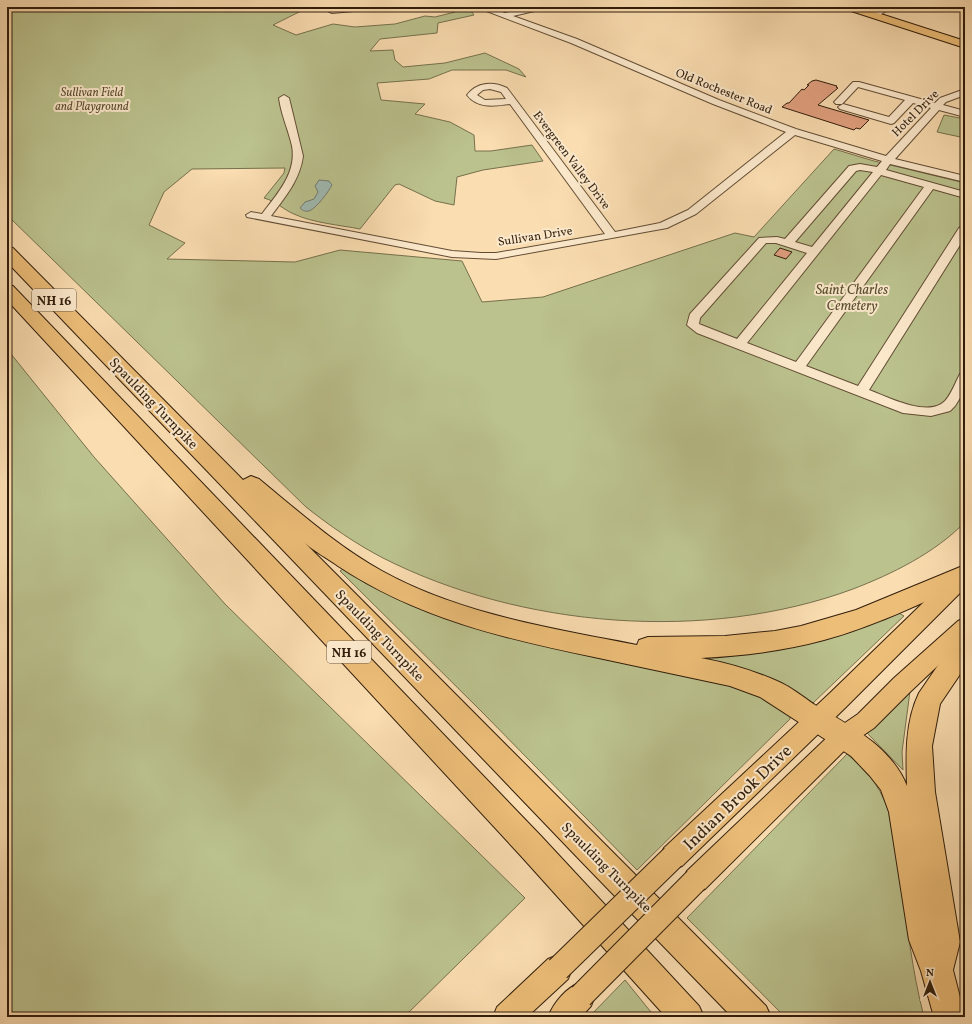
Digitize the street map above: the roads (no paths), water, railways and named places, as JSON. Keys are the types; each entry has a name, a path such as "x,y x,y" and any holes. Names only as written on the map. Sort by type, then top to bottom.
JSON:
{"highway":[{"name":"Spaulding Turnpike","path":"7,252 588,848 755,1017"},
{"name":"Spaulding Turnpike","path":"7,290 531,846 688,1017"},
{"path":"210,460 249,483 318,541 373,577 397,589 487,623 527,633 732,675 769,689 860,747 880,766 892,783 898,797 906,826 924,940 937,970 950,1017"},
{"path":"603,648 704,648 751,644 794,637 855,620 965,574"},
{"path":"937,970 945,942 921,792 919,746 928,701 965,646"}],"main road":[{"path":"849,7 965,45"},
{"name":"Indian Brook Drive","path":"507,1017 817,719 965,574"},
{"name":"Indian Brook Drive","path":"562,1017 696,880 844,736 866,721 902,685 965,627"}],"street":[{"path":"332,11 375,7"},
{"name":"Old Rochester Road","path":"480,7 574,40 716,102 793,131 888,160 965,179"},
{"path":"505,16 540,7"},
{"path":"873,15 889,7"},
{"path":"911,99 891,121 841,105 856,84 938,105 965,114"},
{"name":"Hotel Drive","path":"739,345 888,160 938,105 948,97 965,92"},
{"path":"264,217 293,178 299,158 297,146 285,108 284,98"},
{"name":"Evergreen Valley Drive","path":"511,101 612,235"},
{"name":"Sullivan Drive","path":"251,215 438,252 482,256 528,251 664,226 692,212 793,131"},
{"path":"788,243 849,171 860,166 965,195"},
{"path":"798,368 931,185"},
{"path":"861,392 965,228"},
{"path":"814,252 777,240 763,240 694,316 694,325 701,330 908,410 932,412 944,410 951,404 965,377"}],"water":[{"path":"319,180 329,181 332,185 312,210 303,210 300,208 305,202 314,199 318,192 315,186"}],"park label":[{"name":"Sullivan Field and Playground","path":"92,99"},
{"name":"Saint Charles Cemetery","path":"852,298"}]}
